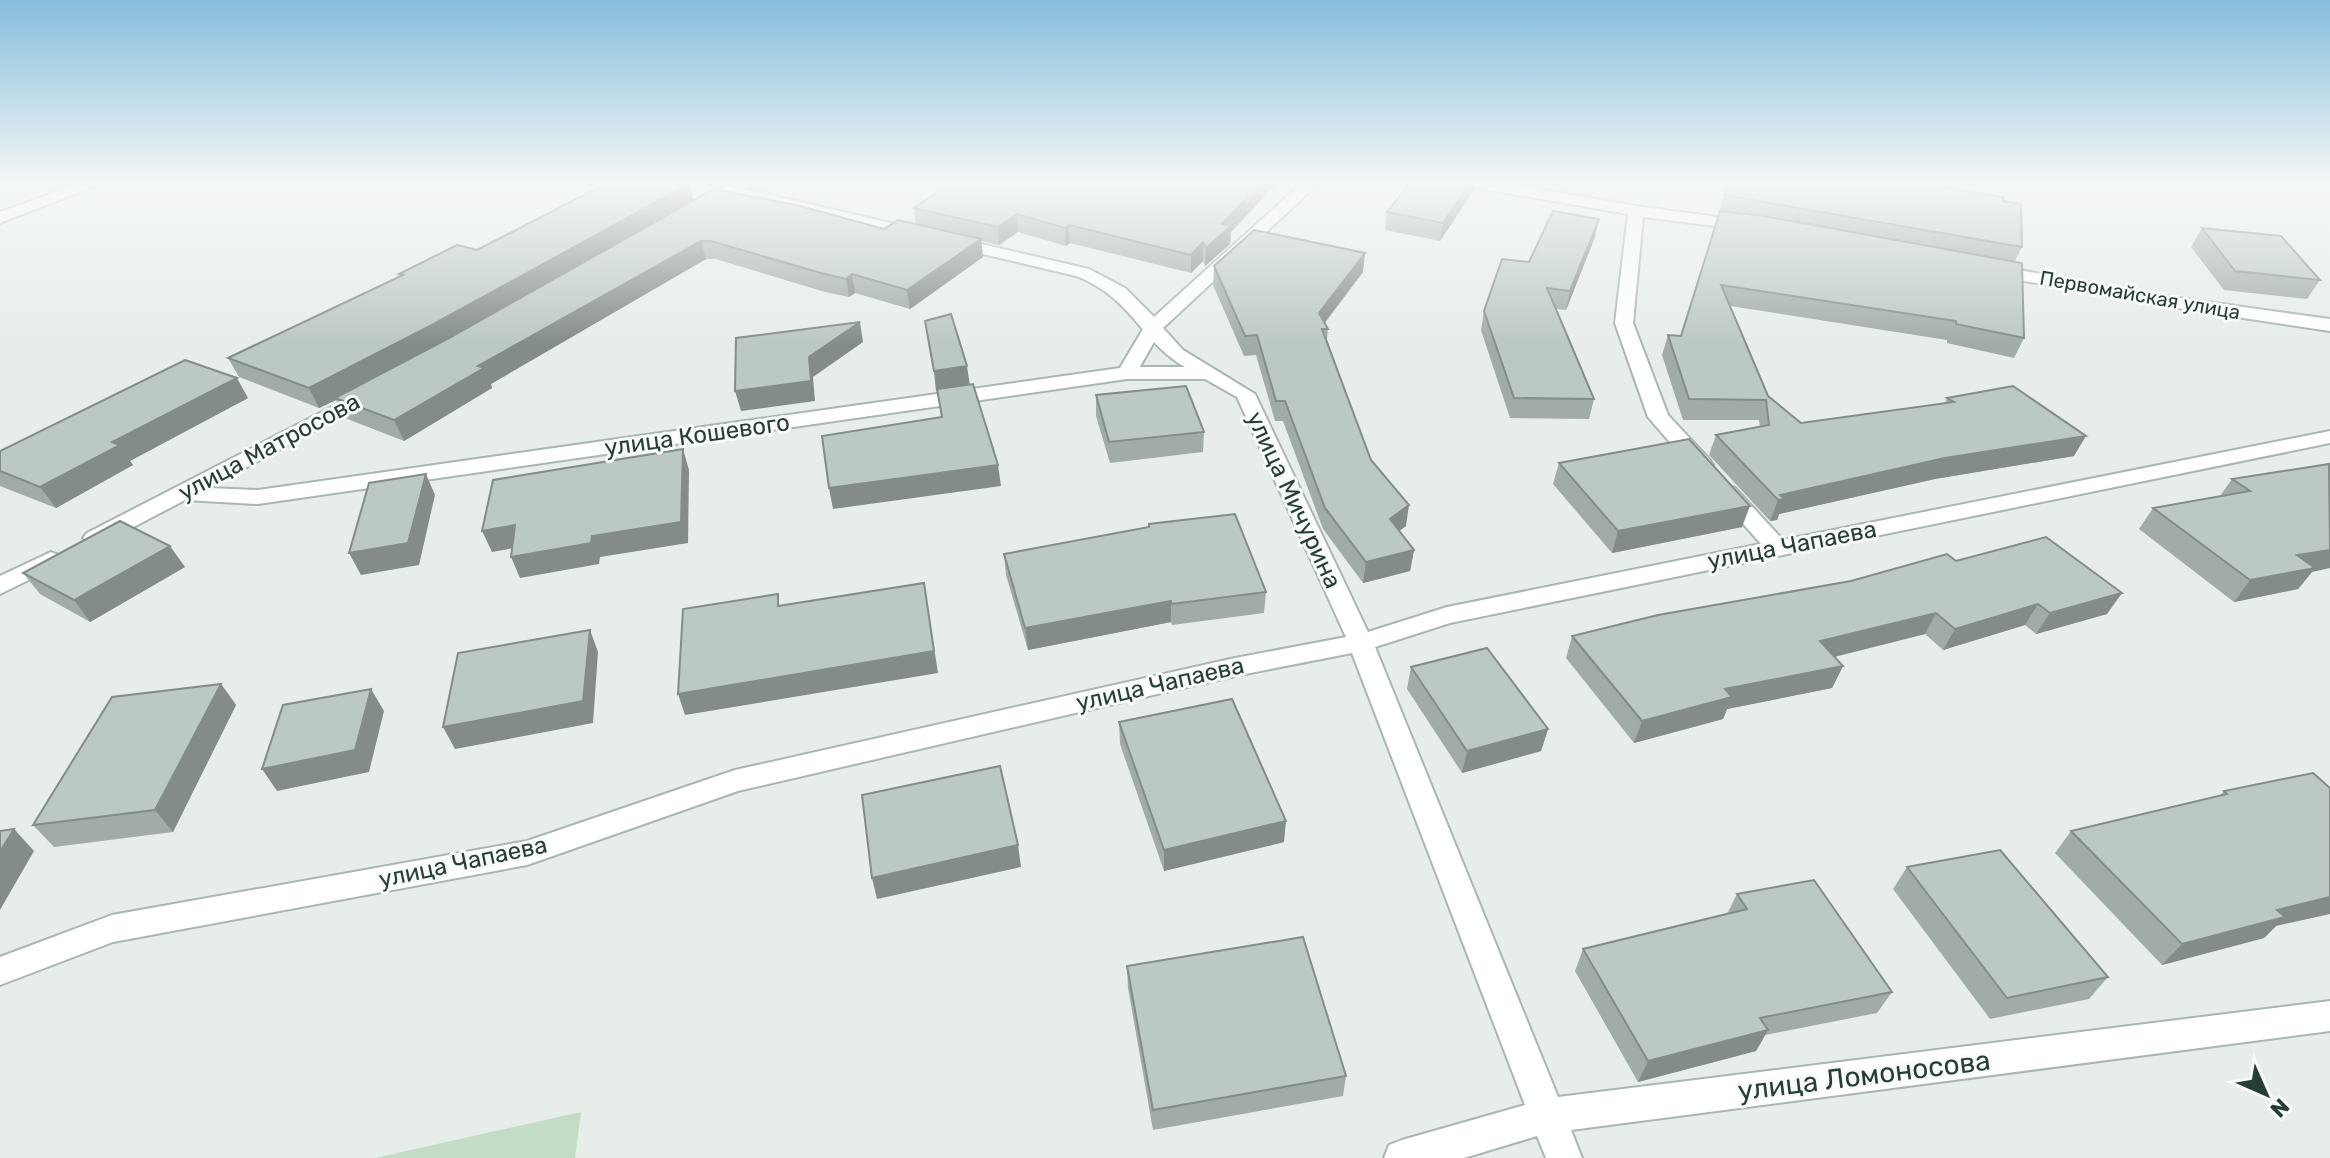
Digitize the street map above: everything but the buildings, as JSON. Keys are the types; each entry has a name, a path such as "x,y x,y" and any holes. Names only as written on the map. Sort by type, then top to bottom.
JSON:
{"street":[{"name":"улица Мичурина","path":"946,237 1100,277 1131,299 1176,354 1245,394 1361,643 1564,1158"},
{"path":"1127,373 1153,328 1252,237"},
{"path":"1633,237 1624,323 1658,417 1777,548"},
{"name":"Первомайская улица","path":"1973,266 2157,300 2330,325"},
{"name":"улица Кошевого","path":"183,493 258,497 1127,373 1211,373"},
{"name":"улица Матросова","path":"0,586 379,389"},
{"name":"улица Чапаева","path":"0,971 112,929 527,853 735,781 1235,667 1361,643 1447,615 2330,437"},
{"name":"улица Ломоносова","path":"1402,1158 1547,1116 2330,1016"}],"green space":[{"path":"581,1112 575,1158 375,1158"}]}
